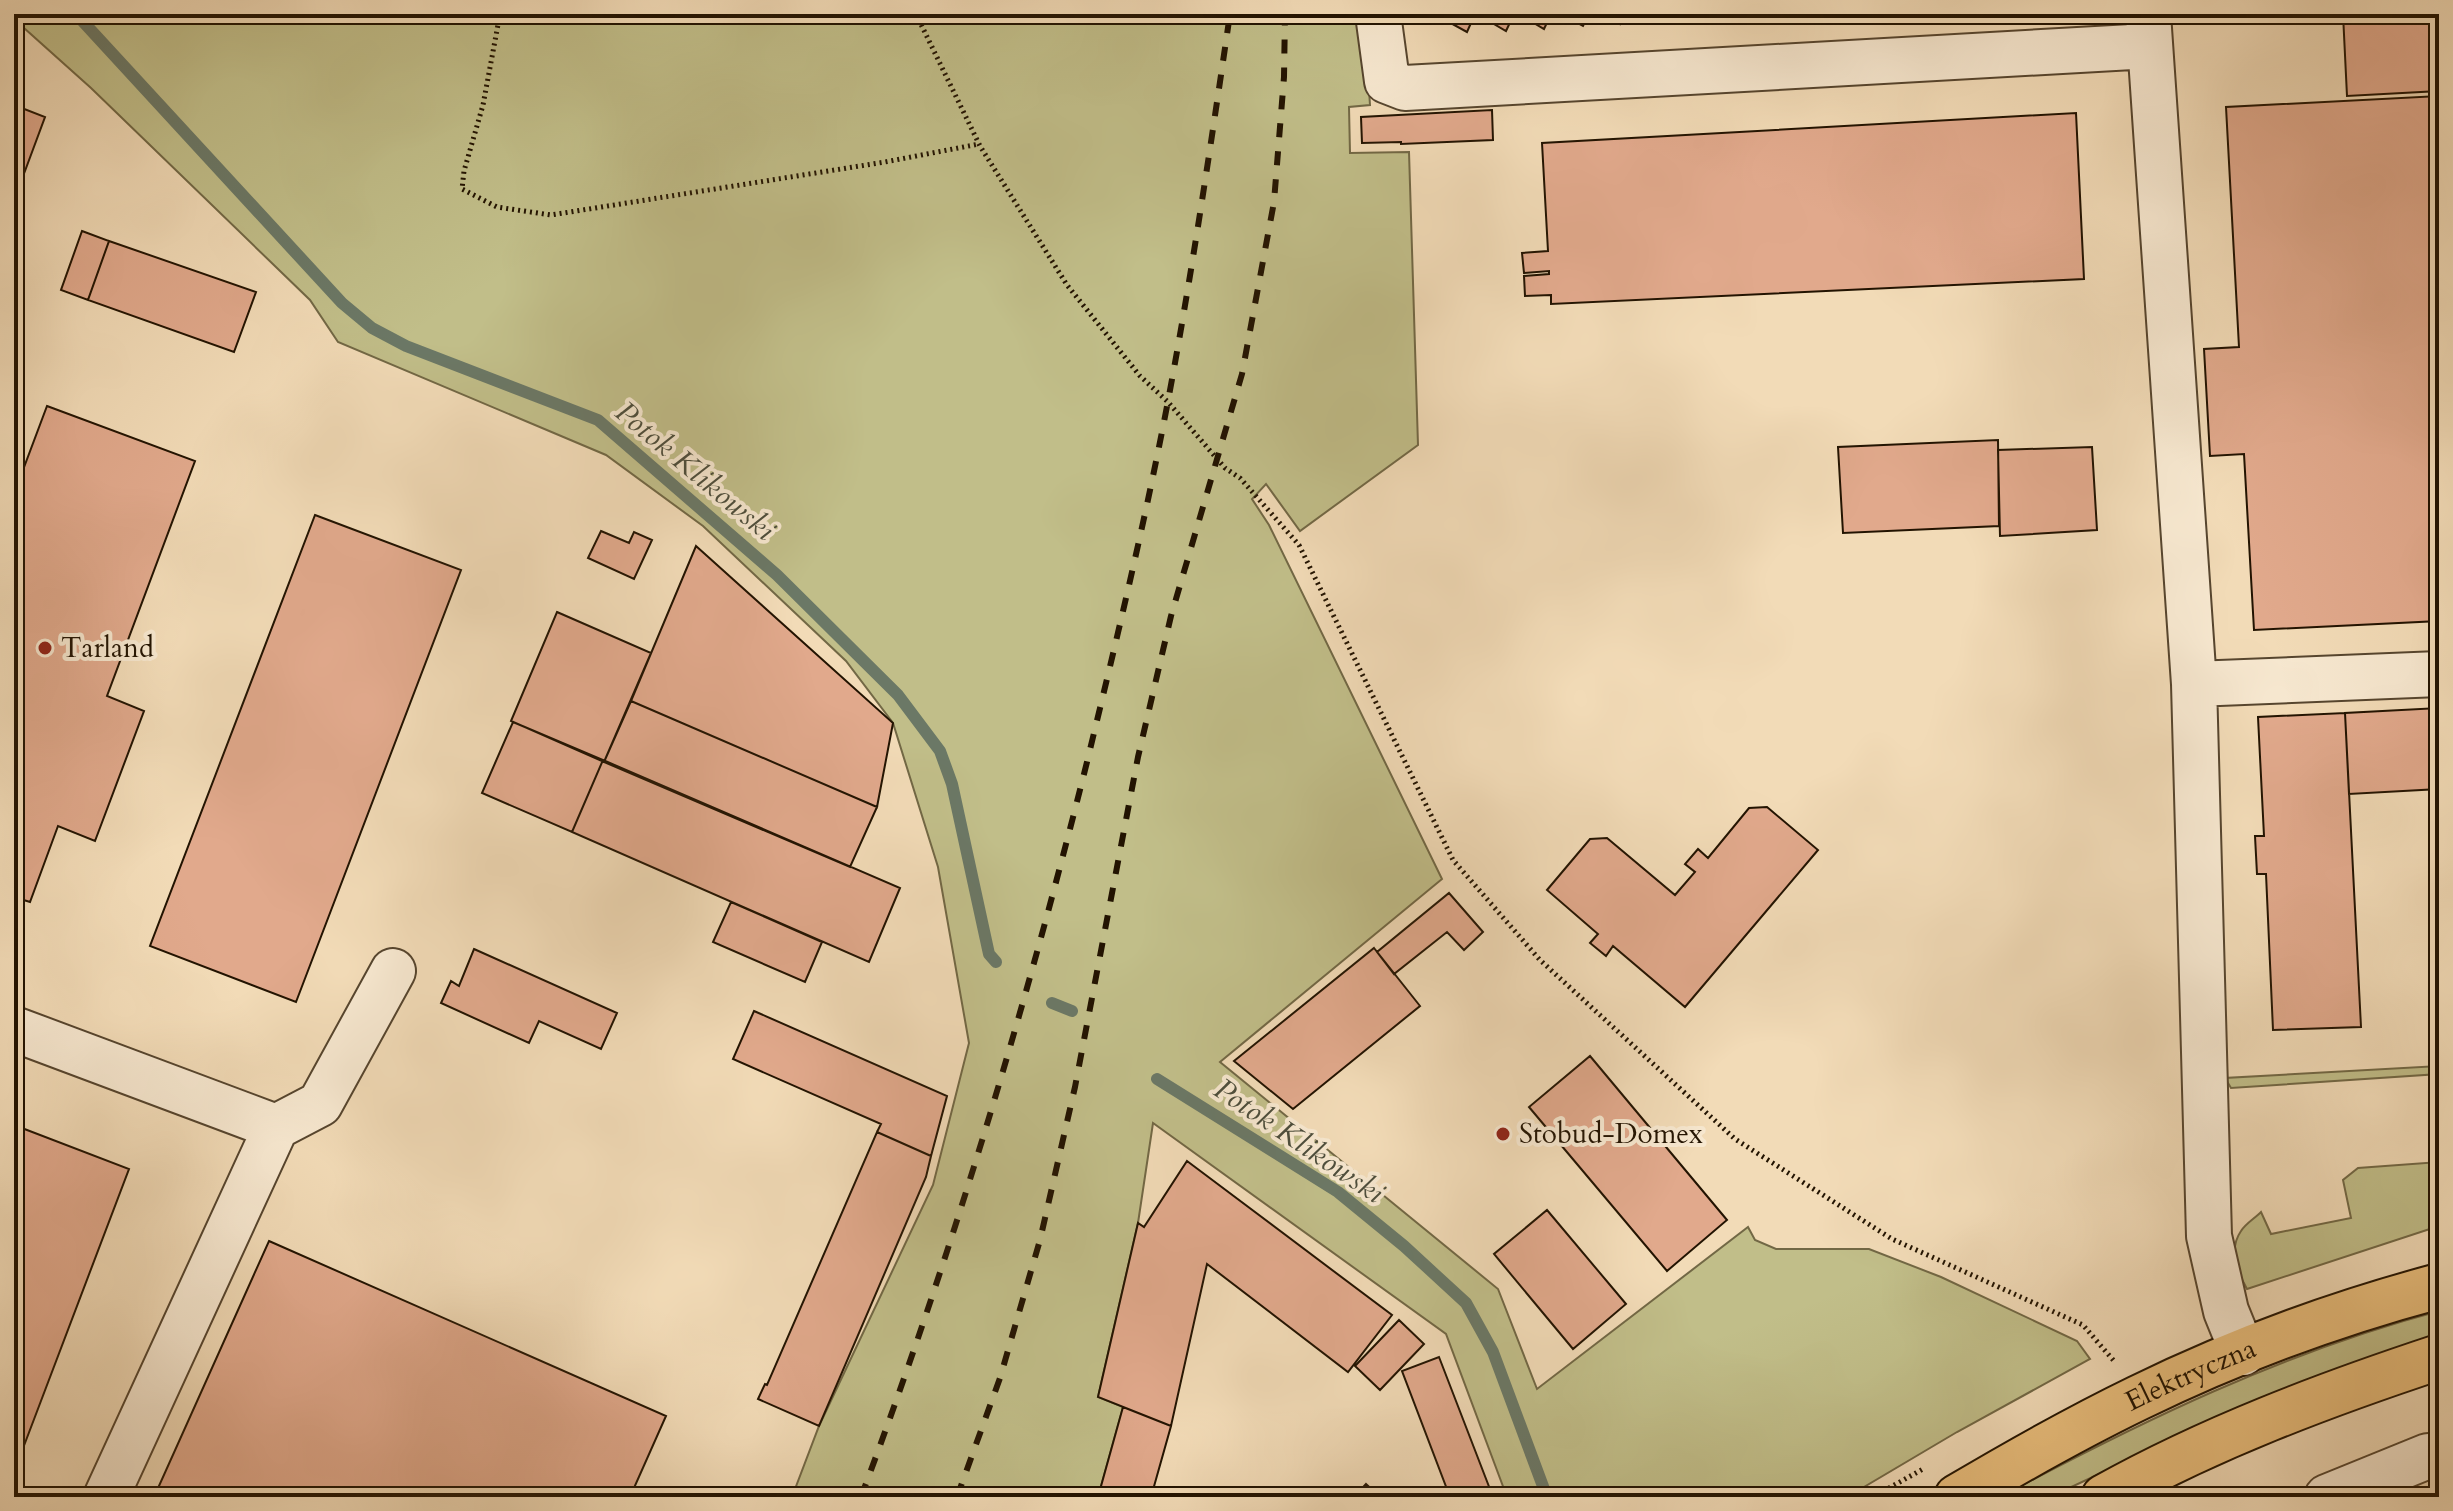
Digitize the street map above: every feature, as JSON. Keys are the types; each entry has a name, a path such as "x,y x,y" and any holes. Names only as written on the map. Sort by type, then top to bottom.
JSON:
{"main road":[{"name":"Elektryczna","path":"1957,1497 2034,1451 2138,1397 2243,1353 2382,1301 2439,1286"},
{"path":"2104,1497 2204,1447 2337,1391 2439,1357"}],"lane":[{"path":"1378,14 1387,81 1405,88 2149,30 2194,684 2209,1236 2226,1311 2243,1353"},
{"path":"2194,684 2439,674"},
{"path":"106,1497 276,1127 320,1104 393,971"},
{"path":"14,1029 276,1127"},
{"path":"2327,1497 2428,1456"}],"path":[{"path":"500,14 483,105 464,171 462,189 497,207 551,215 979,144"},
{"path":"916,14 979,144 1067,285 1140,376 1168,402 1225,468 1240,478 1299,545 1453,860 1540,960 1735,1139 1892,1239 2083,1325 2138,1397"}],"shaded area":[{"path":"14,14 1364,14 1370,105 1349,107 1350,153 1409,152 1418,445 1300,531 1266,484 1252,499 1269,525 1442,879 1220,1062 1498,1289 1537,1389 1748,1227 1755,1240 1776,1249 1869,1249 1941,1277 2077,1341 2090,1359 1847,1497 1507,1497 1446,1334 1153,1123 1138,1223 1098,1397 1123,1407 1098,1497 792,1497 819,1426 933,1185 969,1043 938,867 893,723 846,661 703,526 606,455 338,342 310,300 91,88 14,19"},
{"path":"2439,1066 2439,1074 2231,1088 2225,1078"},
{"path":"2439,1162 2439,1226 2247,1289 2237,1268 2235,1246 2243,1228 2261,1212 2271,1234 2351,1218 2343,1180 2358,1168"},
{"path":"2439,1311 2439,1337 2266,1396 2050,1497 2000,1497 2214,1391 2325,1347"}],"building":[{"path":"1431,14 1475,14 1467,32 1438,16 1431,17"},
{"path":"1477,14 1514,14 1506,31"},
{"path":"1519,14 1551,14 1544,29"},
{"path":"1561,14 1589,14 1583,26"},
{"path":"1603,14 1625,14 1620,24"},
{"path":"2343,14 2439,14 2439,91 2347,96"},
{"path":"2439,96 2439,621 2254,630 2244,454 2210,456 2204,349 2239,347 2226,107"},
{"path":"14,105 45,117 22,179 14,176"},
{"path":"1492,110 1493,140 1362,143 1361,117"},
{"path":"2076,113 2084,279 1551,304 1551,295 1525,296 1524,276 1549,274 1549,271 1524,273 1522,253 1548,251 1542,143"},
{"path":"82,231 109,241 88,300 61,290"},
{"path":"109,241 256,292 234,352 88,300"},
{"path":"47,406 195,461 107,696 144,711 95,841 58,826 30,902 14,897 14,494"},
{"path":"1998,440 1999,526 1843,533 1838,447"},
{"path":"2092,447 2097,530 2000,536 1998,450"},
{"path":"315,515 461,570 296,1002 150,946"},
{"path":"601,531 629,543 634,532 652,540 634,579 588,558"},
{"path":"696,546 893,723 877,807 631,701"},
{"path":"557,612 651,653 604,762 511,721"},
{"path":"631,701 877,807 850,867 604,762"},
{"path":"2439,708 2439,789 2349,794 2345,713"},
{"path":"2345,713 2361,1027 2273,1030 2266,874 2257,874 2255,836 2264,836 2258,717"},
{"path":"513,722 603,760 572,832 482,793"},
{"path":"603,760 900,888 869,962 572,832"},
{"path":"1767,807 1818,850 1685,1007 1613,946 1606,956 1590,943 1598,934 1547,890 1590,839 1607,838 1675,895 1695,872 1685,864 1698,849 1708,858 1749,808"},
{"path":"1449,893 1483,932 1464,950 1447,932 1394,974 1377,952"},
{"path":"731,902 822,942 805,982 713,942"},
{"path":"1374,948 1420,1006 1293,1109 1234,1061"},
{"path":"474,949 617,1013 601,1049 539,1021 529,1043 441,1003 451,981 459,986"},
{"path":"754,1011 947,1096 931,1156 877,1132 881,1124 733,1059"},
{"path":"1590,1056 1727,1220 1667,1271 1529,1107"},
{"path":"14,1125 129,1169 14,1472"},
{"path":"877,1132 931,1156 926,1177 819,1426 758,1399 767,1385"},
{"path":"1187,1161 1392,1315 1348,1372 1207,1264 1171,1426 1098,1397 1138,1223 1144,1227"},
{"path":"1547,1210 1626,1304 1573,1349 1494,1254"},
{"path":"269,1241 666,1416 630,1497 154,1497"},
{"path":"1399,1320 1424,1344 1380,1390 1355,1366"},
{"path":"1439,1357 1493,1497 1450,1497 1402,1371"},
{"path":"1123,1407 1171,1426 1151,1497 1098,1497"},
{"path":"1366,1484 1380,1497 1354,1497"}],"waterway":[{"name":"Potok Klikowski","path":"76,14 342,303 372,328 406,346 598,420 777,575 898,695 940,751 952,784 989,954 996,962"},
{"name":"Potok Klikowski","path":"1052,1003 1072,1011"},
{"name":"Potok Klikowski","path":"1157,1079 1338,1192 1404,1246 1466,1303 1493,1352 1547,1497"}],"railway":[{"path":"861,1497 956,1224 1012,1040 1087,762 1140,537 1168,401 1230,14"},
{"path":"957,1497 1000,1378 1040,1240 1075,1087 1138,757 1171,616 1242,374 1274,202 1284,77 1285,14"}],"place":[{"name":"Tarland","path":"45,648"},
{"name":"Stobud-Domex","path":"1503,1134"}]}
